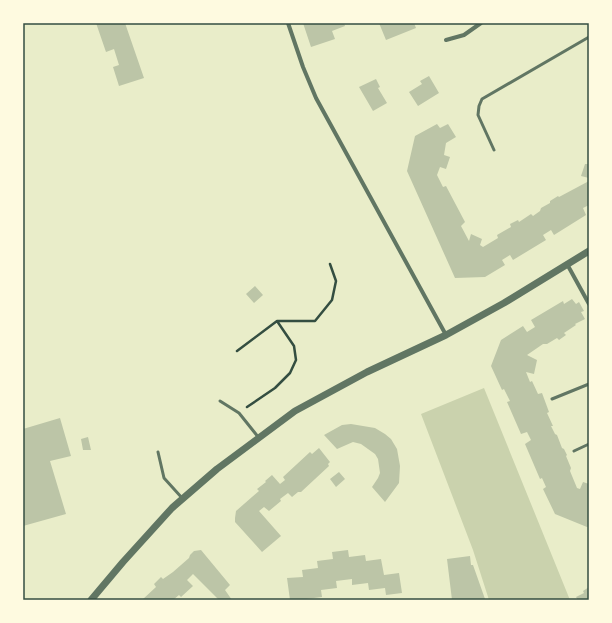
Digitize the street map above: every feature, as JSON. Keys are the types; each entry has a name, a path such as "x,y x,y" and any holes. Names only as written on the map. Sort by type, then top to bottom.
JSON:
{"street":[{"path":"288,23 303,67 316,98 446,335"},
{"path":"446,40 464,35 481,23"},
{"path":"91,600 172,508 217,469 295,411 367,372 446,335 504,303 589,251"},
{"path":"567,264 589,304"}],"lane":[{"path":"494,150 478,115 479,106 482,99 589,37"},
{"path":"552,399 589,384"},
{"path":"220,401 239,414 259,438"},
{"path":"574,450 589,444"},
{"path":"158,452 164,478 183,499"}],"path":[{"path":"237,351 277,321 315,321 332,300 336,281 330,264"},
{"path":"239,414 275,388 290,373 296,360 294,346 277,321"}],"green space":[{"path":"484,388 570,600 489,600 473,550 421,414"}],"building":[{"path":"96,23 125,23 144,78 119,86 113,67 119,65 114,49 106,52"},
{"path":"303,23 344,23 345,26 332,31 335,39 311,47"},
{"path":"379,23 414,23 416,28 386,40"},
{"path":"429,76 439,93 418,106 409,92 422,84 420,81"},
{"path":"376,79 380,87 378,88 387,103 373,111 359,87"},
{"path":"437,124 440,128 448,124 456,137 446,143 444,155 450,157 446,169 440,167 437,175 443,187 446,186 465,222 461,226 469,241 471,234 482,239 480,245 483,247 498,238 497,235 511,227 510,224 518,220 519,222 531,214 533,216 540,211 541,208 558,196 559,197 589,181 589,205 583,208 586,215 554,235 551,230 543,235 546,240 513,260 510,255 502,260 505,265 485,277 455,278 407,171 415,136"},
{"path":"585,164 589,164 589,178 581,176"},
{"path":"255,286 263,295 254,303 246,294"},
{"path":"572,299 576,304 579,302 584,311 581,312 585,319 575,324 576,325 564,333 566,335 559,340 557,338 547,344 543,344 527,355 537,360 534,374 526,372 530,382 532,381 538,394 542,393 549,412 547,413 553,426 551,426 567,455 566,456 571,468 570,471 577,488 580,489 583,482 589,484 589,526 587,527 555,514 543,489 546,487 542,478 540,479 525,444 531,440 527,432 521,434 507,402 510,401 504,389 502,390 491,366 501,340 523,326 527,332 535,327 531,320 563,301 564,304"},
{"path":"60,418 71,456 50,461 66,514 23,526 23,429"},
{"path":"351,424 375,428 391,439 397,449 400,466 399,483 385,502 372,487 380,473 378,459 375,454 361,444 353,442 337,449 324,435 342,425"},
{"path":"88,437 91,450 83,450 81,439"},
{"path":"319,448 330,462 328,464 329,466 301,492 298,492 292,497 288,493 269,511 264,507 259,511 281,536 262,552 235,522 236,511 259,491 257,489 272,475 280,484 285,480 283,477 310,452 312,454"},
{"path":"339,472 345,479 336,487 330,479"},
{"path":"201,550 230,585 225,590 232,600 219,600 193,574 187,580 193,586 181,597 179,595 173,600 142,600 156,587 154,584 161,577 163,579 173,572 189,558 194,551"},
{"path":"348,550 349,557 365,555 366,561 381,559 384,575 399,573 402,593 386,595 385,588 369,590 368,583 352,585 352,579 336,581 337,588 321,590 322,597 306,600 290,600 287,578 303,577 302,570 318,568 317,561 333,559 332,552"},
{"path":"470,556 471,565 473,565 485,599 452,600 447,559"},
{"path":"589,587 589,600 578,600 576,597 584,593 583,591"}]}
